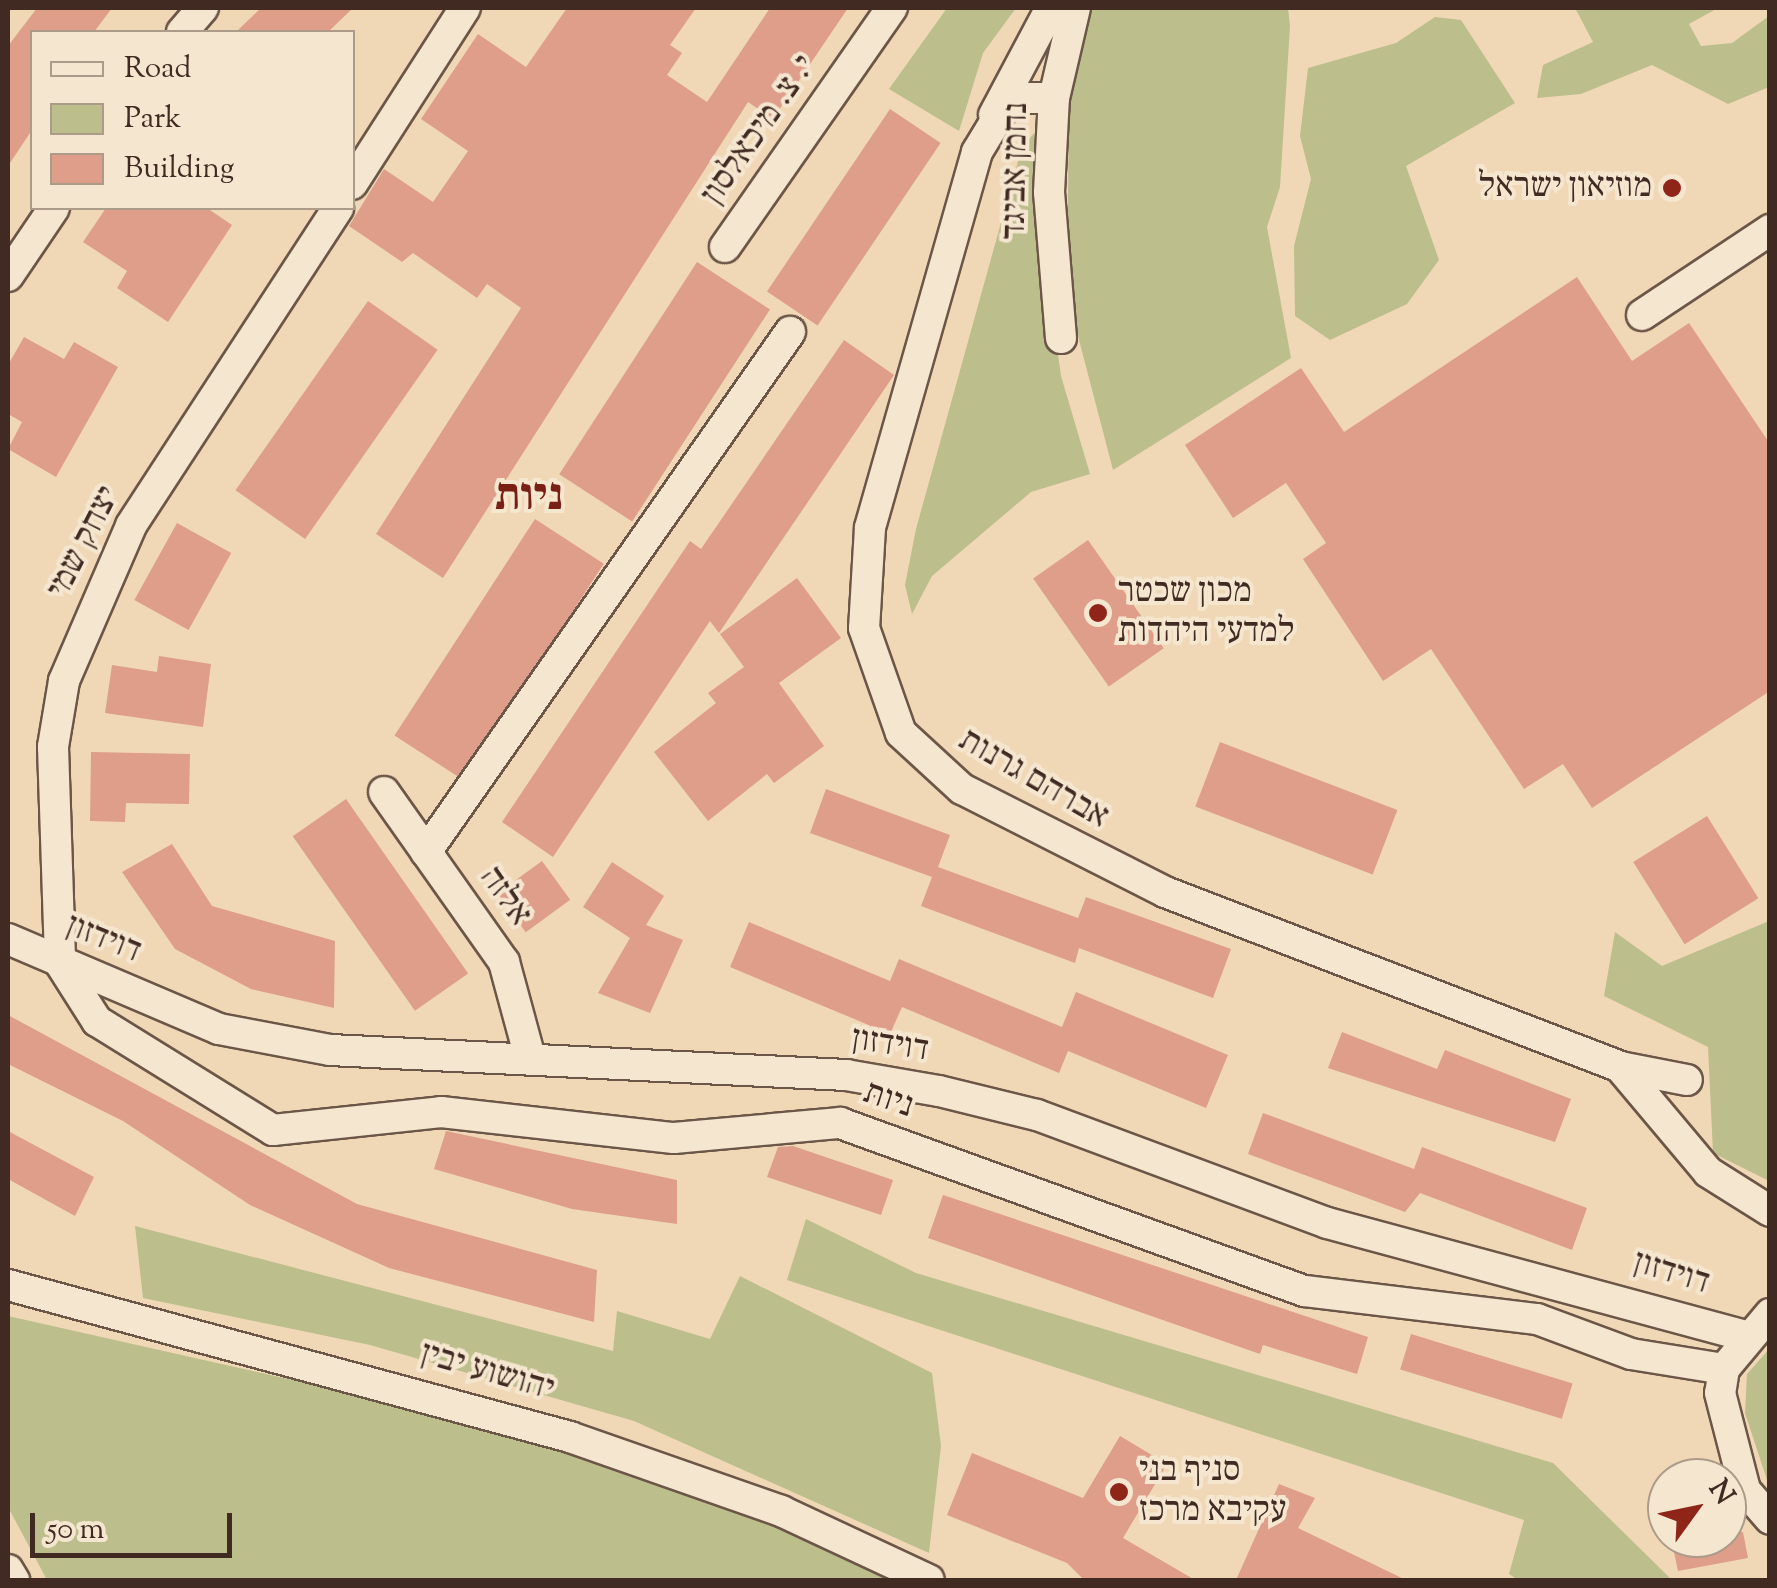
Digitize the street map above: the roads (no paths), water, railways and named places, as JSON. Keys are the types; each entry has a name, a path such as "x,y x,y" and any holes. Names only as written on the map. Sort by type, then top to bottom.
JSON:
{"street":[{"path":"184,30 203,8"},
{"path":"355,179 466,8"},
{"name":"י. צ. מיכאלסון","path":"725,247 892,8"},
{"path":"978,152 1051,8"},
{"name":"נחמן אביגד","path":"1062,338 1049,192 1054,98 1075,8"},
{"name":"אברהם גרנות","path":"1054,98 1020,98 1003,109 978,152 868,546 864,628 902,733 962,789 1099,862 1620,1067 1687,1080"},
{"path":"8,276 53,210"},
{"name":"יצחק שמי","path":"60,963 53,748 76,647 131,526 337,210"},
{"path":"1642,315 1770,230"},
{"path":"426,852 790,332"},
{"name":"אלזה","path":"384,792 504,962 521,999 530,1058"},
{"name":"דוידזון","path":"8,939 219,1030 330,1050 846,1075 938,1091 1037,1115 1326,1223 1745,1336"},
{"name":"ניות","path":"60,963 97,1021 273,1130 441,1112 674,1138 840,1123 1305,1291 1538,1319 1630,1354 1724,1369"},
{"path":"1620,1067 1708,1172 1770,1211"},
{"name":"יהושוע יבין","path":"8,1285 570,1437 781,1511 929,1580"},
{"path":"1770,1314 1745,1336 1724,1369 1730,1451 1770,1519"},
{"path":"8,1570 14,1580"}],"place":[{"name":"מוזיאון ישראל","path":"1672,188"},
{"name":"מכון שכטר למדעי היהדות","path":"1098,613"},
{"name":"סניף בני עקיבא מרכז","path":"1119,1492"}],"district":[{"name":"ניות","path":"529,499"}]}
